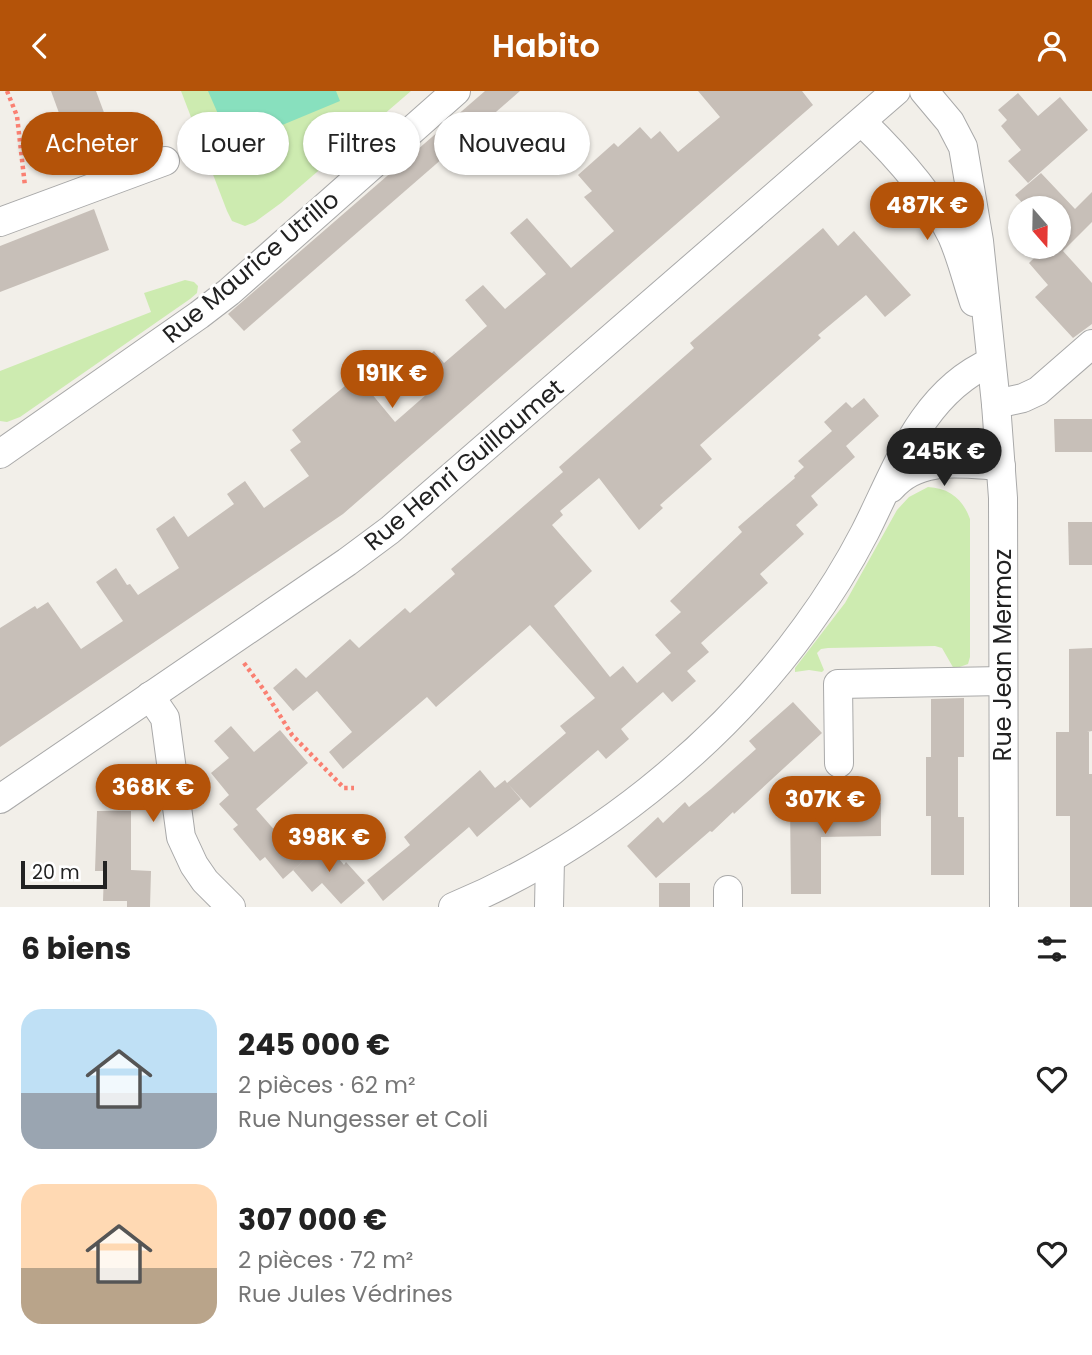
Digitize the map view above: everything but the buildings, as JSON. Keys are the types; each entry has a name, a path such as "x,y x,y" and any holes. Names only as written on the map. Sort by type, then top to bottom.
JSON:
{"street":[{"name":"Rue Maurice Utrillo","path":"0,454 219,300 456,91"},
{"name":"Rue Henri Guillaumet","path":"0,799 390,530 897,91"},
{"name":"Rue Jean Mermoz","path":"923,91 950,122 963,147 979,241 996,404 1001,466 1004,907"},
{"name":"Rue Jean Mermoz","path":"862,122 902,165 940,216 952,237 990,362"},
{"path":"0,222 165,160"},
{"path":"996,404 1023,398 1038,391 1092,344"},
{"path":"453,907 550,859 597,828 646,791 735,712 787,653 845,568 926,414 953,384 990,362"},
{"path":"881,501 900,478 921,467 950,463 1001,466"},
{"path":"839,763 838,684 1003,681"},
{"path":"150,696 165,718 178,824 186,851 205,881 231,907"},
{"path":"549,907 550,859"}],"path":[{"path":"7,91 17,116 29,212"},
{"path":"229,643 292,734 344,788 354,788"}],"green space":[{"path":"181,91 411,91 387,112 303,112 303,175 314,175 281,203 245,226 232,221 213,175 289,175 289,112 189,112"},
{"path":"208,91 336,91 340,101 314,112 303,112 303,116 289,122 289,112 217,112"},
{"path":"185,280 198,286 197,293 190,299 20,417 7,422 0,421 0,371 151,312 144,293"},
{"path":"928,487 949,492 959,500 970,519 968,664 954,669 942,648 935,646 828,648 817,653 824,670 822,672 795,672 795,668 845,603 897,510 909,497"}]}
